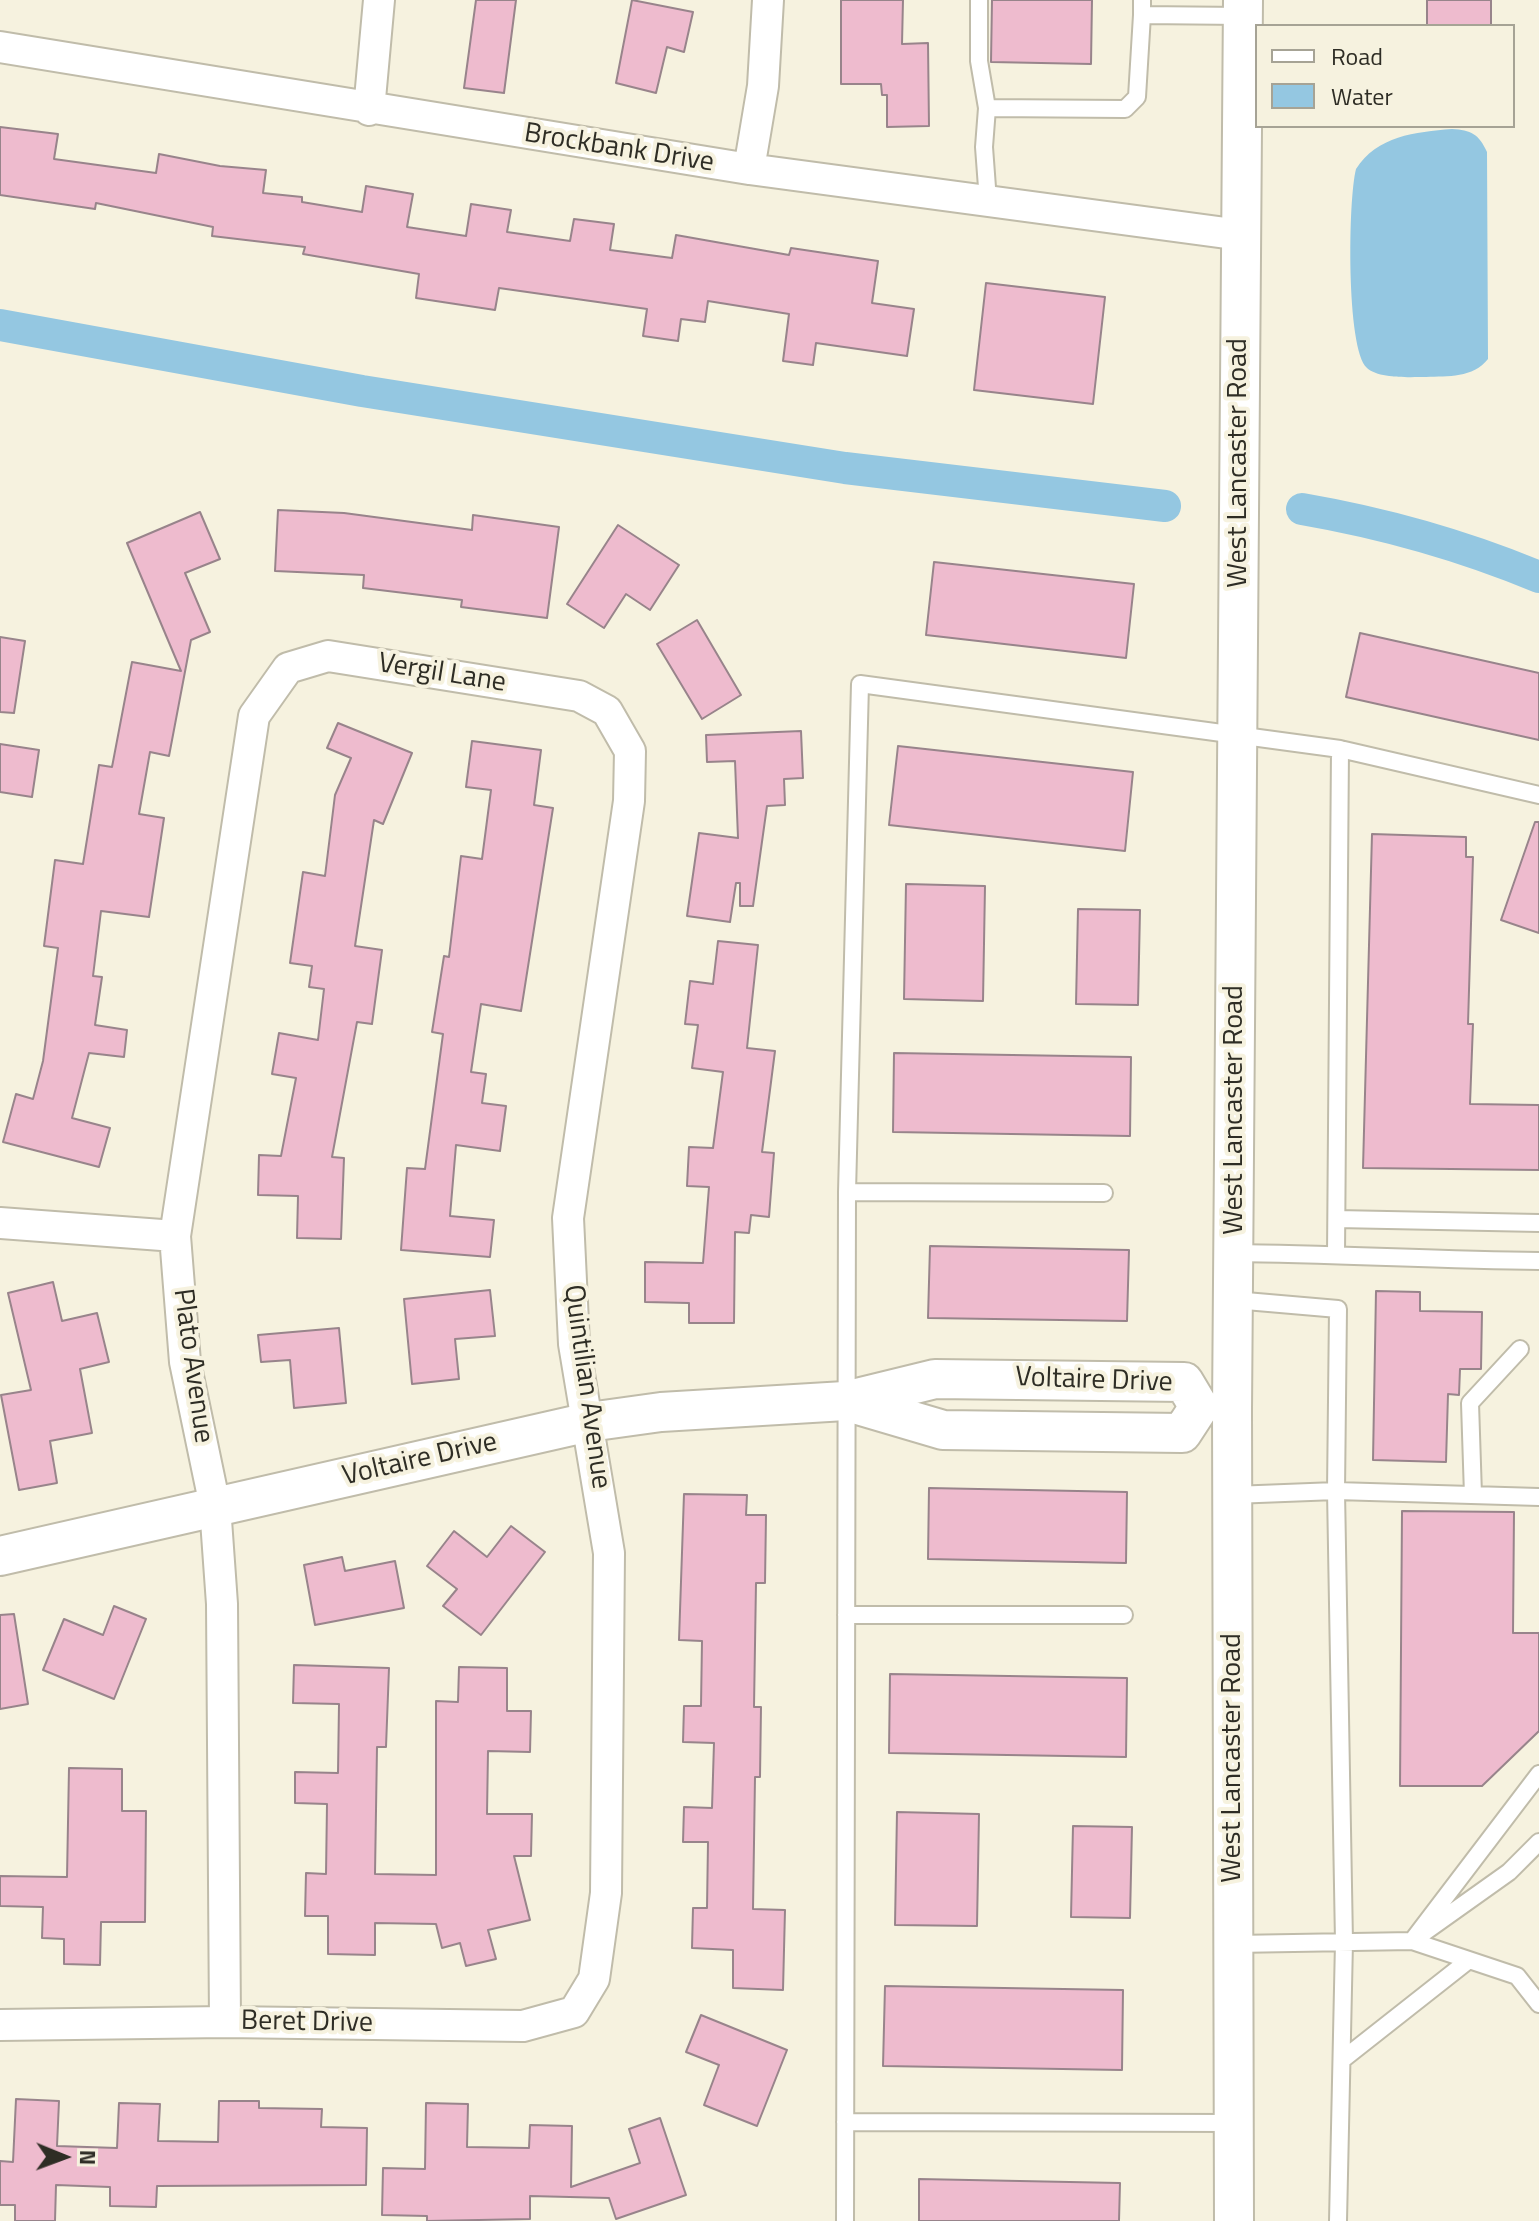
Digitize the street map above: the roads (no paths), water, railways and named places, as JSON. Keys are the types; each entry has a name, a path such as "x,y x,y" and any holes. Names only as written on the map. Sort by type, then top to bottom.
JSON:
{"street":[{"path":"369,110 379,0"},
{"path":"749,169 763,86 768,0"},
{"name":"West Lancaster Road","path":"1234,2221 1232,1495 1216,1408 1234,1300 1243,8"},
{"name":"Brockbank Drive","path":"0,47 369,110 749,169 1241,235"},
{"name":"Vergil Lane","path":"254,716 288,668 328,656 579,696 607,711 630,751"},
{"name":"Plato Avenue","path":"225,2022 222,1604 215,1506 185,1362 175,1236 254,716"},
{"name":"Quintilian Avenue","path":"594,1979 606,1893 609,1553 574,1344 568,1218 629,801 630,751"},
{"path":"0,1223 175,1236"},
{"name":"Voltaire Drive","path":"0,1556 589,1422 661,1412 845,1401 935,1379 1030,1378 1184,1382 1216,1408 1182,1433 943,1430 845,1401"},
{"name":"Beret Drive","path":"0,2025 225,2022 523,2026 574,2012 594,1979"}],"lane":[{"path":"979,0 979,61 987,108 984,147 988,201"},
{"path":"987,108 1125,109 1137,97 1142,8 1243,8"},
{"path":"845,2221 847,1192 860,684 1340,749 1539,795"},
{"path":"1336,1254 1340,749"},
{"path":"847,1192 1104,1193"},
{"path":"1337,1219 1539,1223"},
{"path":"1234,1253 1336,1254 1369,1259 1539,1261"},
{"path":"1234,1300 1338,1309 1336,1491 1344,1942 1338,2221"},
{"path":"1473,1495 1470,1403 1520,1349"},
{"path":"1232,1495 1336,1491 1539,1497"},
{"path":"846,1615 1124,1615"},
{"path":"1412,1941 1539,1774"},
{"path":"1412,1941 1509,1872 1539,1842"},
{"path":"1234,1944 1412,1941 1517,1976 1539,2004"},
{"path":"1342,2060 1469,1960"},
{"path":"845,2122 1234,2123"}],"water":[{"path":"1452,129 1474,134 1487,152 1488,359 1475,370 1460,375 1395,377 1372,372 1360,355 1352,305 1350,240 1356,169 1375,149 1398,138"}],"waterway":[{"path":"0,325 362,391 845,468 1165,506"},
{"path":"1302,509 1422,536 1539,577"}]}
